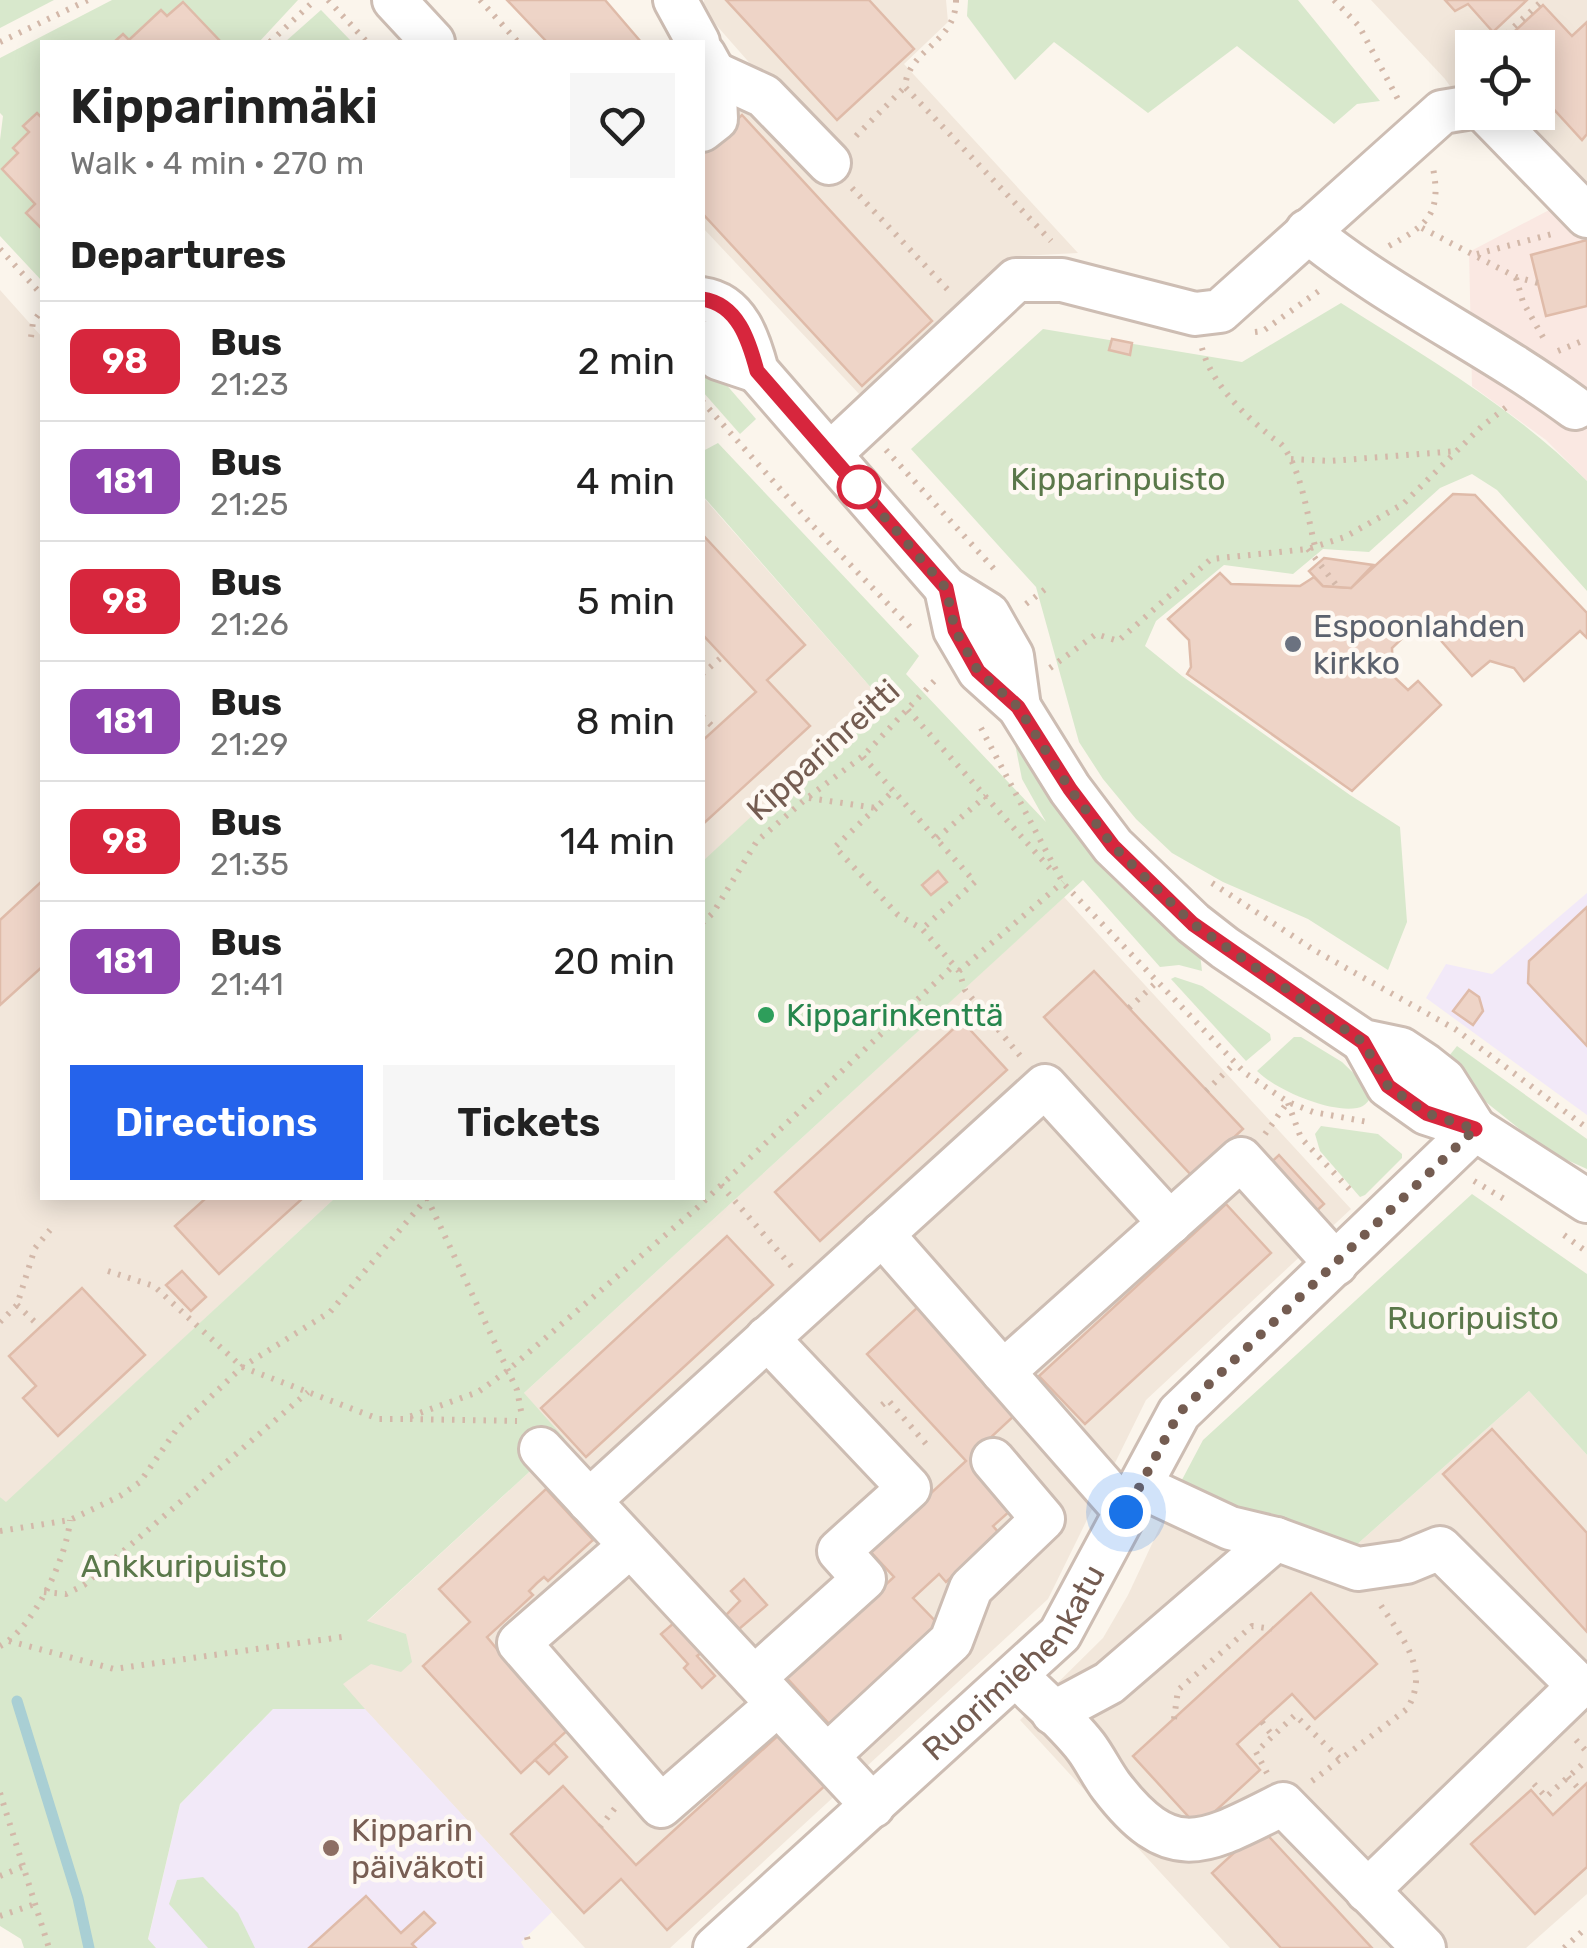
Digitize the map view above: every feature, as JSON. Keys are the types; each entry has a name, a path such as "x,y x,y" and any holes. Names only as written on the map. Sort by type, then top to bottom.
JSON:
{"street":[{"path":"394,0 432,40"},
{"path":"675,0 696,40"},
{"path":"705,56 716,118 705,127"},
{"path":"705,56 764,96 829,163"},
{"path":"830,454 1016,280 1062,280 1195,314 1220,312 1442,112 1455,110"},
{"path":"1501,130 1576,223"},
{"path":"1307,231 1352,268 1534,378 1575,408"},
{"path":"705,299 716,301 746,332 757,371 946,588 955,630 978,671 1018,707 1102,832 1154,887 1225,948 1363,1042 1401,1048 1425,1065 1444,1080 1475,1129 1587,1201"},
{"path":"705,345 718,358 757,371"},
{"path":"589,1501 1045,1086 1170,1224"},
{"name":"Ruorimiehenkatu","path":"715,1948 1060,1634 1179,1413 1475,1129"},
{"path":"1003,1372 1241,1159 1336,1264"},
{"path":"882,1234 1003,1372 1133,1499 1276,1539 1358,1569 1406,1562 1440,1548 1579,1686 1367,1890"},
{"path":"630,1546 519,1643 662,1806 864,1579 839,1551 909,1488 768,1338"},
{"path":"541,1449 873,1806"},
{"path":"826,1756 951,1642 971,1588 1043,1519 992,1460"},
{"path":"1052,1713 1109,1683 1276,1539"},
{"path":"1016,1675 1086,1748 1139,1820 1163,1837 1198,1841 1227,1832 1274,1788 1424,1948"}],"path":[{"path":"0,42 88,0"},
{"path":"272,40 314,0"},
{"path":"328,0 365,40"},
{"path":"480,0 516,40"},
{"path":"956,0 951,26 912,66 904,88 829,163 956,300"},
{"path":"1511,30 1544,0"},
{"path":"904,88 1052,242"},
{"path":"1476,254 1576,223"},
{"path":"1422,228 1516,277 1538,283"},
{"path":"0,249 40,293"},
{"path":"1516,277 1523,302 1553,353 1587,339"},
{"path":"31,337 33,322 40,313"},
{"path":"1200,337 1207,365 1228,394 1271,438 1283,444 1311,548 1336,586"},
{"path":"1049,668 1096,634 1118,641 1210,559 1311,548 1345,536 1402,504 1519,396"},
{"path":"705,404 920,638"},
{"path":"884,448 996,570"},
{"path":"1290,459 1458,451"},
{"path":"1026,604 1048,587"},
{"path":"705,671 723,656"},
{"name":"Kipparinreitti","path":"705,920 714,913 757,842 863,756 948,666"},
{"path":"705,1200 956,969 1063,883 908,710"},
{"path":"705,719 715,729"},
{"path":"863,756 975,882 922,929"},
{"path":"895,789 835,848 898,915 922,929 1045,1086"},
{"path":"937,838 986,796"},
{"path":"808,798 876,808"},
{"path":"1207,880 1314,950 1455,1029 1587,1128"},
{"path":"1129,1008 1159,980"},
{"path":"1206,1090 1236,1062"},
{"path":"1288,1102 1301,1138 1365,1206"},
{"path":"720,1184 816,1294"},
{"path":"0,1531 70,1520 140,1482 176,1429 242,1366 330,1312 425,1200"},
{"path":"108,1272 154,1286 242,1366 379,1419 524,1421 517,1390 428,1200"},
{"path":"691,1200 698,1207"},
{"path":"402,1419 478,1392 506,1372 705,1200"},
{"path":"0,1322 16,1305 35,1248 50,1230"},
{"path":"16,1305 40,1327"},
{"path":"44,1592 66,1594 84,1584 308,1391"},
{"path":"888,1400 930,1449"},
{"path":"0,1646 28,1623 68,1538 70,1520"},
{"path":"1340,1759 1295,1715 1256,1752 1274,1788 1340,1759 1407,1709 1416,1695 1416,1666 1358,1569"},
{"path":"1174,1719 1178,1690 1252,1626 1272,1629"},
{"path":"10,1641 114,1669 342,1637"},
{"path":"1262,1722 1272,1735"},
{"path":"1508,1755 1546,1797 1587,1760"},
{"path":"1568,1778 1580,1790"},
{"path":"0,1793 49,1948"},
{"path":"0,1876 22,1867"},
{"path":"0,1916 35,1904"},
{"path":"1564,1948 1587,1927"}],"shaded area":[{"path":"704,0 946,0 948,22 904,64 1078,253 1020,256 861,396 705,230 705,131 761,76 703,10"},
{"path":"1371,0 1587,0 1587,200 1498,154 1481,130 1555,130 1555,30 1455,30 1455,93"},
{"path":"1587,200 1587,481 1546,440 1472,386 1469,252 1551,209"},
{"path":"0,290 40,335 40,1200 333,1200 6,1503 0,1497"},
{"path":"705,499 880,698 705,860"},
{"path":"1587,893 1587,1115 1426,998 1446,964 1492,974"},
{"path":"1064,897 1351,1209 1146,1400 1048,1599 670,1948 585,1948 322,1663 565,1439 523,1394"},
{"path":"1529,1391 1587,1455 1587,1894 1526,1948 1230,1948 1020,1720 1103,1638 1166,1514 1353,1548"},
{"name":"Kipparin päiväkoti","path":"273,1709 365,1709 552,1912 521,1942 524,1948 156,1948 148,1940 180,1804"}],"green space":[{"path":"0,0 54,0 0,28"},
{"path":"112,0 298,0 261,40 219,40 183,2 167,16 161,10 129,40 123,34 116,40 40,40 40,116 37,113 24,125 29,132 13,148 18,153 2,169 35,204 27,213 40,227 40,279 0,236 0,58"},
{"path":"968,0 1298,0 1380,101 1357,104 1334,124 1237,46 1148,113 1054,42 1015,80 967,16"},
{"path":"321,10 350,40 287,40"},
{"name":"Kipparinpuisto","path":"1341,303 1500,407 1587,481 1587,591 1497,490 1472,474 1440,488 1369,552 1323,549 1293,574 1224,565 1156,621 1145,646 1182,676 1400,827 1407,922 1388,970 1308,919 1223,882 1172,853 1136,819 1079,742 1036,587 911,449 1043,329 1242,362"},
{"path":"711,367 756,419 740,434 705,394 705,372"},
{"name":"Ankkuripuisto","path":"718,443 919,656 906,674 1046,822 1022,779 1015,744 1080,841 1116,882 1200,954 1202,971 1179,965 1160,967 1083,880 524,1393 565,1439 367,1621 406,1634 412,1662 401,1672 371,1664 343,1684 365,1709 273,1709 180,1804 148,1939 156,1948 24,1948 21,1939 0,1926 0,1497 6,1502 333,1200 705,1200 705,859 880,698 705,498 705,450"},
{"path":"1171,979 1202,986 1270,1034 1271,1040 1246,1061"},
{"path":"1294,1037 1301,1037 1342,1062 1373,1092 1367,1102 1346,1109 1319,1104 1277,1086 1257,1071"},
{"path":"1457,1046 1587,1139 1587,1169 1547,1151 1441,1066"},
{"path":"1321,1126 1378,1134 1402,1158 1360,1197 1320,1151 1315,1134"},
{"name":"Ruoripuisto","path":"1472,1194 1587,1274 1587,1455 1529,1391 1353,1548 1175,1493 1203,1440"},
{"path":"203,1877 238,1913 255,1948 208,1948 169,1904 177,1880"}],"building":[{"path":"507,0 605,0 639,40 545,40"},
{"path":"726,0 869,0 914,49 837,120"},
{"path":"1445,0 1527,0 1495,30 1468,4 1455,11"},
{"path":"183,2 219,40 129,40 161,10 167,16"},
{"path":"1543,5 1572,36 1587,22 1587,134 1582,140 1555,111 1555,30 1516,30"},
{"path":"37,113 40,116 40,227 26,213 35,204 2,169 18,153 13,148 29,132 23,126"},
{"path":"742,115 932,321 862,386 705,216 705,148"},
{"path":"1587,240 1587,306 1546,316 1531,255"},
{"path":"1112,339 1132,343 1130,355 1109,350"},
{"name":"Espoonlahden kirkko","path":"1453,494 1475,495 1587,613 1587,638 1580,631 1524,681 1514,668 1490,661 1472,676 1422,619 1392,648 1393,676 1408,690 1418,681 1441,705 1352,791 1187,674 1191,667 1189,640 1168,619 1220,573 1231,584 1300,586 1314,577 1323,586 1351,588"},
{"path":"705,537 805,645 767,680 810,726 705,822 705,738 756,692 705,637"},
{"path":"1324,558 1373,565 1351,588 1323,586 1309,571"},
{"path":"938,871 947,882 931,895 922,885"},
{"path":"40,883 40,969 0,1005 0,920"},
{"path":"1587,907 1587,1046 1528,983 1529,961"},
{"path":"1094,971 1243,1129 1192,1176 1044,1017"},
{"path":"1469,990 1479,997 1483,1011 1473,1025 1453,1011"},
{"path":"962,1021 1007,1070 820,1241 775,1192"},
{"path":"1279,1155 1324,1204 1309,1218 1264,1169"},
{"path":"204,1200 301,1200 219,1274 175,1226"},
{"path":"1226,1204 1271,1253 1085,1424 1039,1376"},
{"path":"727,1236 773,1285 586,1457 541,1408"},
{"path":"182,1271 206,1297 191,1311 166,1285"},
{"path":"82,1288 145,1355 58,1436 23,1398 36,1386 9,1356"},
{"path":"918,1307 1016,1414 974,1453 1020,1502 993,1526 999,1533 946,1582 939,1574 913,1598 942,1628 833,1728 786,1677 894,1577 869,1550 966,1461 867,1354"},
{"path":"1492,1429 1587,1533 1587,1632 1443,1474"},
{"path":"565,1488 604,1530 593,1540 554,1498"},
{"path":"546,1489 593,1540 548,1581 544,1577 537,1583 529,1591 533,1595 487,1637 525,1683 527,1680 571,1727 521,1773 423,1666 470,1622 439,1589"},
{"path":"744,1579 767,1605 739,1629 726,1615 740,1601 731,1591"},
{"path":"1311,1593 1377,1664 1315,1719 1292,1694 1237,1744 1260,1770 1198,1827 1133,1756"},
{"path":"675,1622 702,1652 697,1656 715,1676 702,1688 684,1668 688,1664 661,1634"},
{"path":"782,1732 828,1783 667,1930 621,1879 584,1913 511,1834 563,1786 636,1865"},
{"path":"554,1743 567,1757 549,1774 535,1760"},
{"path":"1587,1783 1587,1867 1535,1914 1471,1844 1531,1790 1553,1815"},
{"path":"1261,1828 1372,1948 1281,1948 1212,1873"},
{"path":"366,1896 401,1933 424,1912 435,1923 412,1944 416,1948 309,1948"}],"waterway":[{"path":"17,1701 78,1898 89,1948"}],"bus line":[{"name":"98","path":"705,299 716,301 746,332 757,371 946,588 955,630 978,671 1018,707 1070,789 1113,846 1193,924 1363,1042 1388,1086 1426,1113 1475,1129"}],"place":[{"name":"Espoonlahden kirkko","path":"1293,644"},
{"name":"Kipparinkenttä","path":"766,1015"},
{"name":"Kipparin päiväkoti","path":"331,1848"}],"route":[{"path":"859,487 854,482 946,588 955,630 978,671 1018,707 1070,789 1113,846 1193,924 1363,1042 1388,1086 1426,1113 1475,1129 1179,1413 1126,1512"}]}
